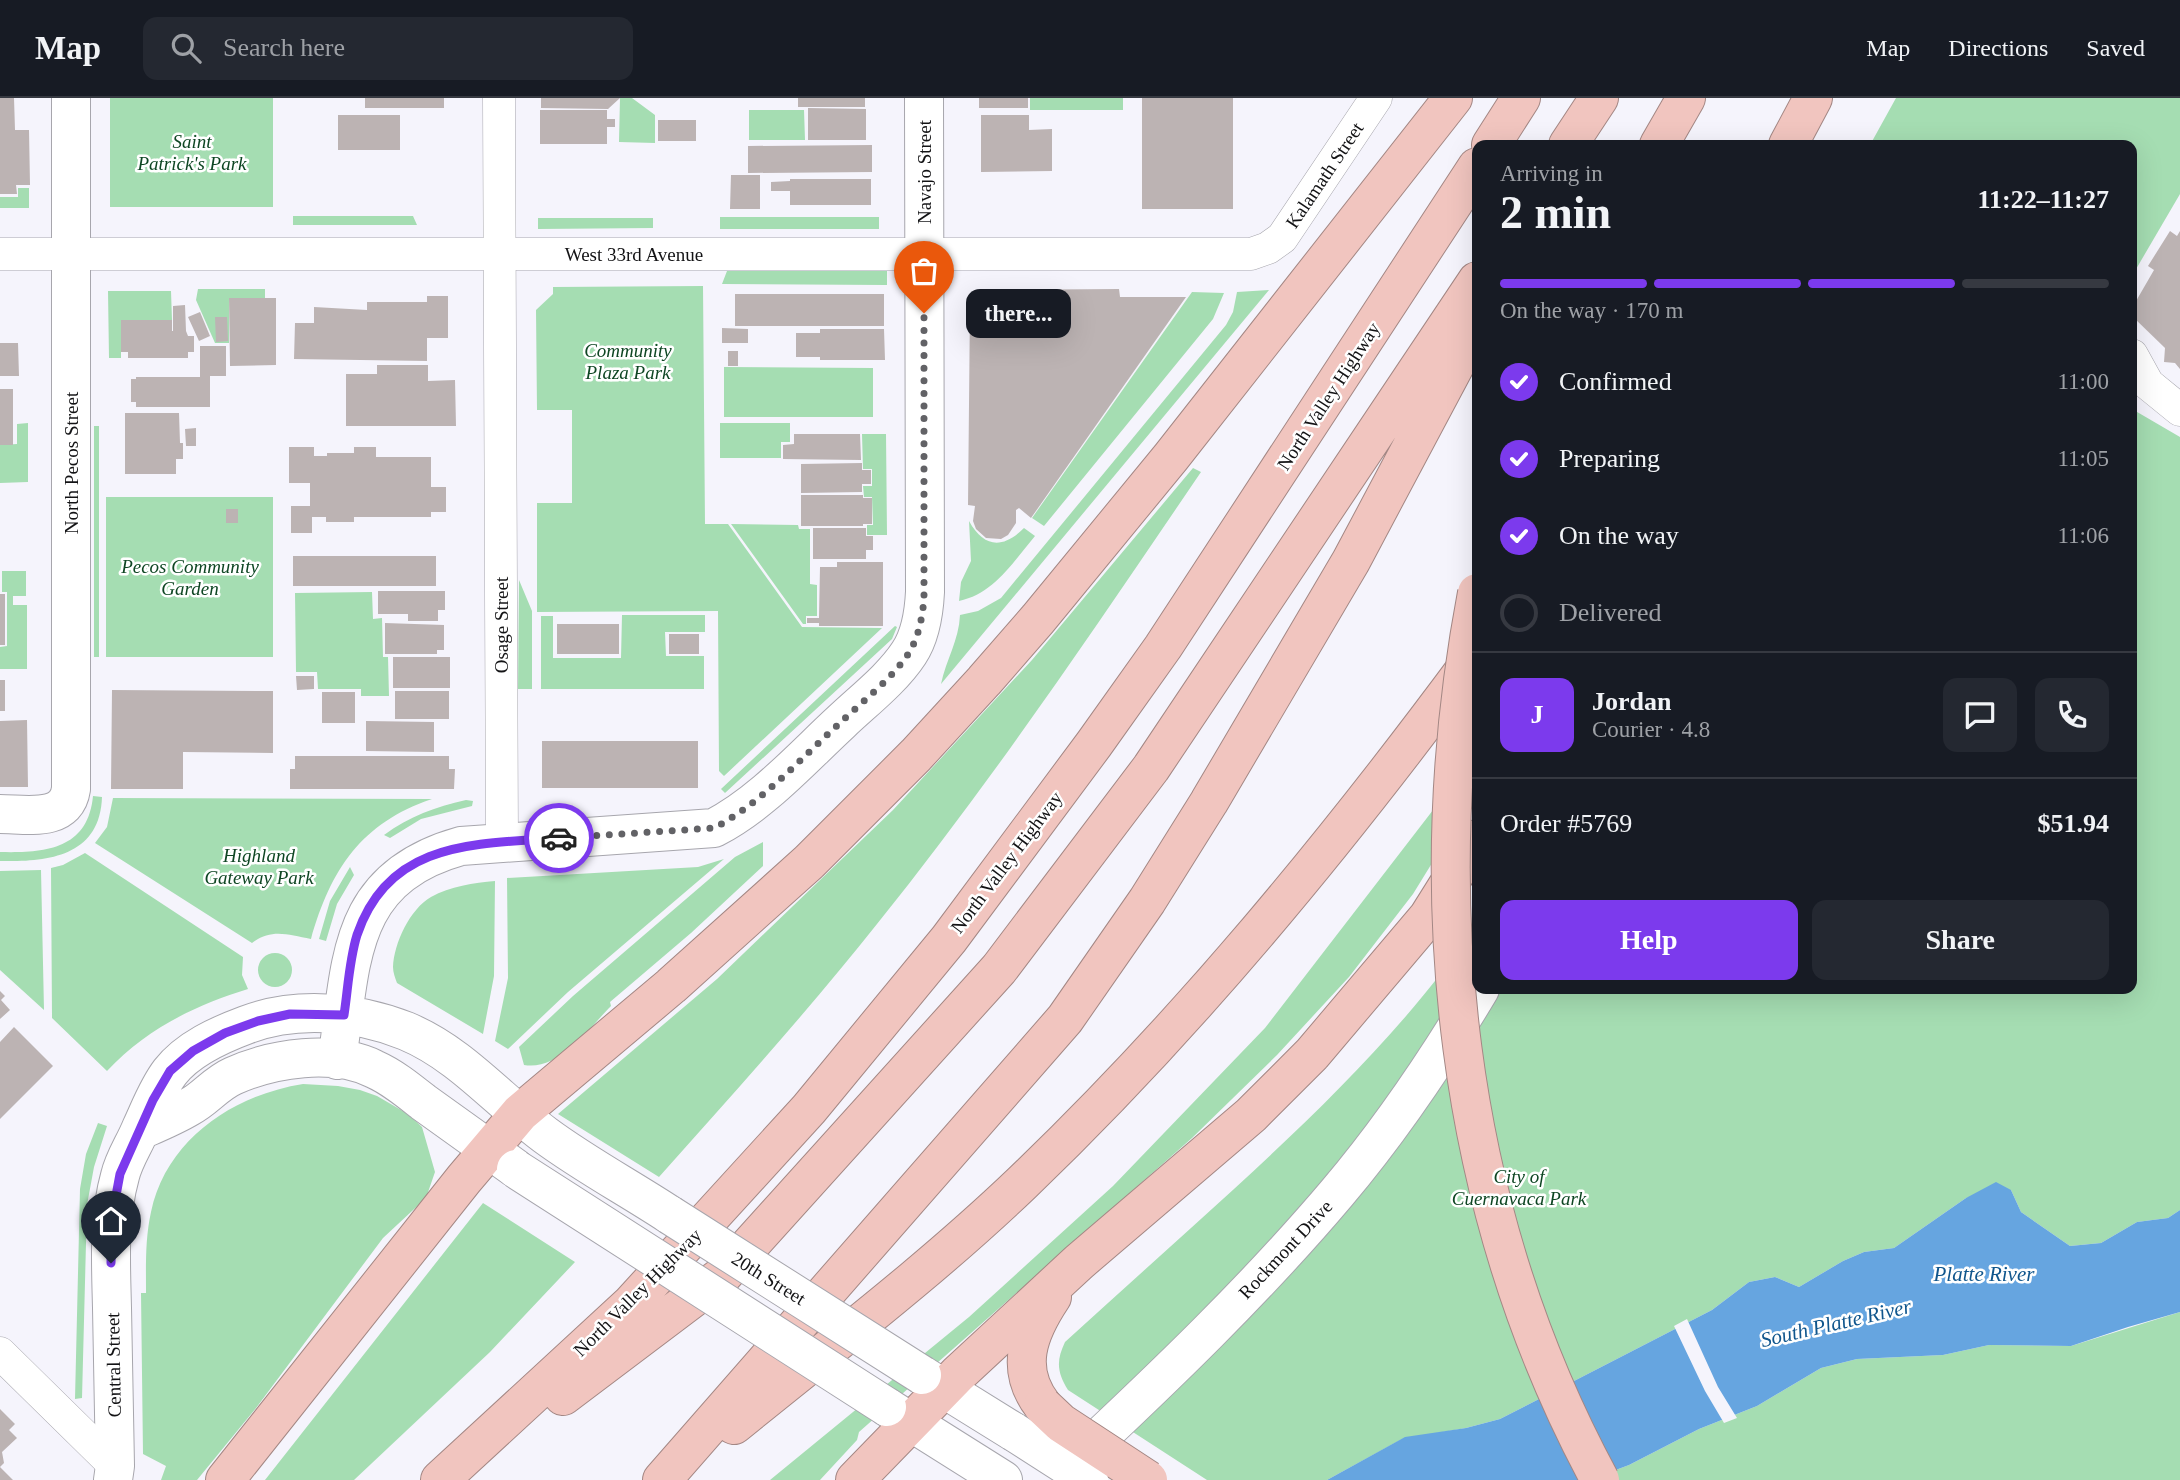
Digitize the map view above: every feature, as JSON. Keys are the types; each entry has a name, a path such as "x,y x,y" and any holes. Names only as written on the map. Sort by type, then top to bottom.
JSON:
{"highway":[{"path":"225,1480 533,1124 700,960 808,862 925,746 1038,620 1149,485 1452,98"},
{"path":"1494,140 1521,98"},
{"path":"1662,140 1686,98"},
{"path":"1791,140 1813,98"},
{"path":"1802,140 1821,98"},
{"name":"North Valley Highway","path":"440,1480 640,1294 809,1110 949,939 1163,647 1472,175"},
{"path":"453,1480 723,1276 999,969 1151,768 1472,288"},
{"path":"662,1480 1065,1019 1203,812 1351,561 1472,333"},
{"path":"1472,625 1461,694 1451,850 1452,934 1463,1059 1482,1165 1512,1275 1536,1342 1563,1405 1600,1480"},
{"path":"668,1480 928,1267 1021,1184 1125,1079 1287,897 1472,659"},
{"path":"855,1480 899,1415 932,1382 1079,1262 1251,1115 1312,1054 1428,917 1472,847"},
{"path":"1079,1262 1042,1311 1031,1336 1027,1362 1029,1384 1043,1406 1061,1423 1148,1480"}],"street":[{"name":"North Pecos Street","path":"0,814 55,812 65,804 71,789 71,98"},
{"name":"Osage Street","path":"499,98 502,842"},
{"name":"Navajo Street","path":"502,842 714,828 755,801 877,688 909,654 916,640 925,592 924,98"},
{"name":"Kalamath Street","path":"1268,248 1282,237 1358,112 1376,98"},
{"name":"West 33rd Avenue","path":"0,254 1251,254 1268,248"},
{"path":"2137,364 2148,384 2180,410"},
{"path":"337,1060 358,934 365,917 382,891 399,874 437,852 461,846 502,842"},
{"name":"Rockmont Drive","path":"1055,1480 1170,1371 1338,1192 1417,1087 1477,994"},
{"name":"Central Street","path":"114,1473 112,1217 120,1174 153,1100 170,1071 193,1051 225,1033 258,1021 290,1014 344,1015"},
{"name":"20th Street","path":"344,1015 379,1021 418,1038 474,1073 533,1124 932,1382 1089,1480"},
{"path":"141,1130 192,1106 211,1089 231,1077 259,1066 289,1061 337,1060 361,1063 388,1076 502,1159 990,1472"},
{"path":"0,1353 114,1473"}],"green space":[{"name":"Saint Patrick's Park","path":"110,98 273,98 273,207 110,207"},
{"path":"620,98 632,98 655,115 655,143 619,142"},
{"path":"1030,98 1123,98 1123,110 1030,110"},
{"path":"1896,98 2180,98 2180,194 2137,267 2137,140 1873,140"},
{"path":"749,110 804,110 805,140 749,140"},
{"path":"18,188 29,188 29,208 0,208 0,197 18,197"},
{"path":"293,216 413,216 417,225 293,225"},
{"path":"720,217 879,217 879,229 720,229"},
{"path":"538,218 653,218 653,228 538,229"},
{"path":"727,271 887,271 887,285 722,284"},
{"name":"Community Plaza Park","path":"703,286 705,524 728,524 802,627 882,628 724,776 719,771 718,611 537,612 537,503 572,503 572,410 537,410 536,310 553,294 553,287"},
{"path":"198,289 265,289 265,298 229,298 229,343 215,343 196,300"},
{"path":"1269,290 941,684 960,615 978,611 1001,598 1226,325 1233,312 1237,292"},
{"path":"108,291 171,291 172,320 121,320 121,358 109,358"},
{"path":"1192,292 1224,293 1213,319 1044,526 1032,518"},
{"path":"724,367 873,368 873,417 724,417"},
{"name":"City of Cuernavaca Park","path":"2137,412 2180,437 2180,1210 2168,1218 2137,1222 2101,1243 2070,1246 2021,1212 2011,1190 1966,1198 1894,1248 1864,1252 1799,1287 1775,1277 1749,1282 1712,1310 1500,1419 1402,1439 1327,1480 1207,1480 1068,1390 1059,1366 1065,1342 1332,1096 1423,996 1472,931 1472,994 2137,994"},
{"path":"28,423 28,482 0,483 0,445 17,444 17,424"},
{"path":"720,423 790,423 790,442 781,442 781,458 720,458"},
{"path":"94,426 99,426 99,657 94,657"},
{"path":"862,434 886,434 887,535 867,535 867,525 873,525 872,497 864,497 863,486 872,486 872,469 863,469"},
{"path":"1193,468 1201,472 1123,587 1044,701 920,870 824,989 659,1177 558,1114 717,979 893,810 1032,660"},
{"name":"Pecos Community Garden","path":"106,497 273,497 273,657 106,657"},
{"path":"969,521 981,536 994,543 1009,540 1024,528 1035,536 993,584 983,592 959,601 961,582 971,561"},
{"path":"731,524 798,525 799,529 810,529 810,584 817,585 817,616 806,616 806,624 803,624"},
{"path":"2,571 26,571 26,596 13,596 13,605 27,605 27,669 0,669 0,647 7,646 7,592 2,592"},
{"path":"519,580 532,611 532,689 518,689"},
{"path":"372,592 373,619 382,618 383,657 388,657 389,696 361,696 361,689 318,689 317,672 296,672 295,593"},
{"path":"622,615 705,615 705,632 665,632 666,656 704,656 704,689 541,689 541,616 553,616 553,658 621,658"},
{"path":"897,627 892,639 725,793 721,789"},
{"path":"1472,759 1472,798 1413,894 1349,977 1277,1055 1192,1138 859,1432 857,1440 820,1480 770,1480 969,1317 1113,1186 1265,1028"},
{"path":"93,796 102,797 99,817 92,832 81,844 52,857 0,861 0,852 47,849 73,838 83,828"},
{"name":"Highland Gateway Park","path":"113,798 432,799 386,821 352,852 328,891 311,939 273,934 252,943 95,843 107,827"},
{"path":"466,800 473,801 472,806 421,819 390,838 384,835 423,813"},
{"path":"763,842 763,866 691,933 610,1002 611,1006 573,1046 550,1061 524,1065 519,1047 573,996 735,857"},
{"name":"Highland Gateway Park","path":"85,853 243,957 242,975 248,989 190,1011 154,1031 107,1071 52,1018 51,868"},
{"path":"724,859 568,992 508,1049 495,1041 508,978 507,878 698,867"},
{"path":"350,867 354,875 337,904 326,941 319,939 330,901"},
{"path":"41,870 44,1010 0,970 0,871"},
{"path":"495,881 494,976 483,1034 397,983 393,967 396,948 404,927 423,902 454,888"},
{"path":"275,953 287,958 292,970 287,982 275,987 263,982 258,970 263,958"},
{"path":"303,1084 360,1090 377,1096 408,1114 422,1127 435,1172 426,1198 383,1238 256,1408 197,1480 161,1480 166,1466 143,1454 141,1293 146,1293 148,1232 159,1186 171,1163 206,1125 228,1110 252,1099"},
{"path":"98,1123 107,1126 94,1167 87,1205 82,1398 75,1399 80,1189 86,1154"},
{"path":"483,1203 575,1262 490,1352 354,1480 265,1480"},
{"path":"2180,1312 2180,1480 1589,1480 1629,1465 1699,1429 1757,1406 1821,1368 1857,1359 1943,1355 1989,1345 2071,1346"}],"water":[{"name":"Platte River","path":"1996,1182 2011,1190 2021,1212 2070,1246 2101,1243 2137,1222 2168,1218 2180,1210 2180,1312 2071,1346 1989,1345 1943,1355 1857,1359 1821,1368 1757,1406 1699,1429 1629,1465 1589,1480 1327,1480 1405,1437 1466,1428 1500,1419 1712,1310 1749,1282 1775,1277 1799,1287 1864,1252 1894,1248 1966,1198"}],"pier":[{"path":"1687,1319 1718,1387 1737,1418 1724,1423 1705,1391 1674,1326"}],"building":[{"path":"0,98 14,98 15,130 29,130 30,185 16,185 17,194 0,194"},
{"path":"365,98 444,98 444,108 365,108"},
{"path":"541,98 620,98 608,109 541,108"},
{"path":"798,98 865,98 865,107 798,107"},
{"path":"979,98 1028,98 1028,108 979,108"},
{"path":"1142,98 1233,98 1233,209 1142,209"},
{"path":"808,108 866,109 866,140 808,140"},
{"path":"540,110 607,110 607,119 615,119 615,127 607,127 607,144 540,144"},
{"path":"338,115 400,115 400,150 338,150"},
{"path":"981,115 1029,115 1029,130 1052,129 1052,171 981,172"},
{"path":"658,120 696,120 696,141 658,141"},
{"path":"872,145 872,172 748,173 748,146"},
{"path":"731,175 760,175 760,209 730,209"},
{"path":"790,179 871,179 871,205 790,205 790,191 771,191 771,182"},
{"path":"2170,231 2177,236 2180,231 2180,369 2175,363 2164,362 2165,348 2137,321 2137,299 2154,270 2148,266"},
{"path":"1119,289 1120,297 1186,297 1031,518 1019,508 1016,510 1016,523 1008,535 1001,539 986,538 976,529 973,521 975,506 968,505 970,303 977,294 988,290"},
{"path":"735,294 884,294 884,326 735,326"},
{"path":"427,296 448,296 448,338 427,338 427,361 294,359 295,323 314,323 314,307 367,310 367,302 427,302"},
{"path":"229,298 276,298 276,365 230,366"},
{"path":"185,305 186,331 188,336 194,336 194,352 188,352 188,358 128,358 128,352 121,352 121,320 172,320 173,331 173,306"},
{"path":"200,312 210,336 199,341 188,317"},
{"path":"215,317 227,317 228,341 216,342"},
{"path":"722,328 748,329 748,343 722,343"},
{"path":"820,329 884,329 885,360 820,360 820,357 796,357 796,333 820,333"},
{"path":"0,343 18,343 19,376 0,376"},
{"path":"200,346 226,346 226,376 210,376 210,407 136,407 136,402 131,402 131,379 136,377 200,377"},
{"path":"728,351 738,351 738,366 728,366"},
{"path":"377,365 428,365 428,381 455,380 456,426 346,426 346,374 377,374"},
{"path":"0,389 13,389 13,445 0,445"},
{"path":"125,413 179,413 183,459 176,459 176,474 125,474"},
{"path":"196,428 196,446 186,446 185,429"},
{"path":"794,434 860,434 861,460 783,459 783,445 794,444"},
{"path":"289,447 314,447 314,456 354,453 354,447 376,447 376,457 431,457 431,487 446,487 446,512 431,512 431,517 354,517 354,522 326,522 326,517 312,517 312,533 291,533 291,506 310,506 310,483 289,483"},
{"path":"862,463 862,470 871,470 871,484 862,484 862,492 801,493 801,464"},
{"path":"801,495 863,495 863,498 872,498 872,524 801,526"},
{"path":"226,509 238,509 238,523 226,523"},
{"path":"813,528 866,528 866,536 873,536 873,550 866,550 866,559 813,559"},
{"path":"293,556 436,556 436,586 293,586"},
{"path":"837,562 883,562 883,626 819,626 819,623 807,623 807,618 819,618 820,567 837,567"},
{"path":"378,591 445,591 445,610 438,610 438,621 408,621 408,614 378,614"},
{"path":"0,594 5,594 5,645 0,645"},
{"path":"385,623 444,625 444,650 437,650 437,654 385,654"},
{"path":"557,624 619,624 619,654 557,654"},
{"path":"669,634 699,634 699,654 669,654"},
{"path":"393,657 450,657 450,688 393,688"},
{"path":"296,676 314,676 314,689 297,690"},
{"path":"0,680 5,680 5,711 0,711"},
{"path":"112,690 273,691 273,753 183,752 183,789 111,789"},
{"path":"395,691 449,691 449,719 395,719"},
{"path":"322,692 355,692 355,723 322,723"},
{"path":"27,720 28,787 0,787 0,721"},
{"path":"366,721 434,722 434,752 366,751"},
{"path":"542,741 698,741 698,788 542,788"},
{"path":"295,756 449,756 449,769 455,769 454,789 290,789 290,769 295,769"},
{"path":"0,991 5,996 1,1000 10,1010 0,1019"},
{"path":"14,1027 53,1066 0,1119 0,1042"},
{"path":"0,1409 15,1424 9,1430 17,1438 2,1452 4,1463 0,1467"},
{"path":"0,1467 13,1480 0,1480"}],"way so far":[{"path":"559,838 714,828 755,801 877,688 909,654 916,640 924,600 924,313"}],"place":[{"name":"there...","path":"924,313"}],"route":[{"path":"111,1263 112,1217 120,1174 153,1100 170,1071 193,1051 225,1033 258,1021 290,1014 344,1015 354,946 365,917 382,891 399,874 417,862 437,852 461,846 559,838"}],"water label":[{"name":"South Platte River","path":"1836,1323"}]}
